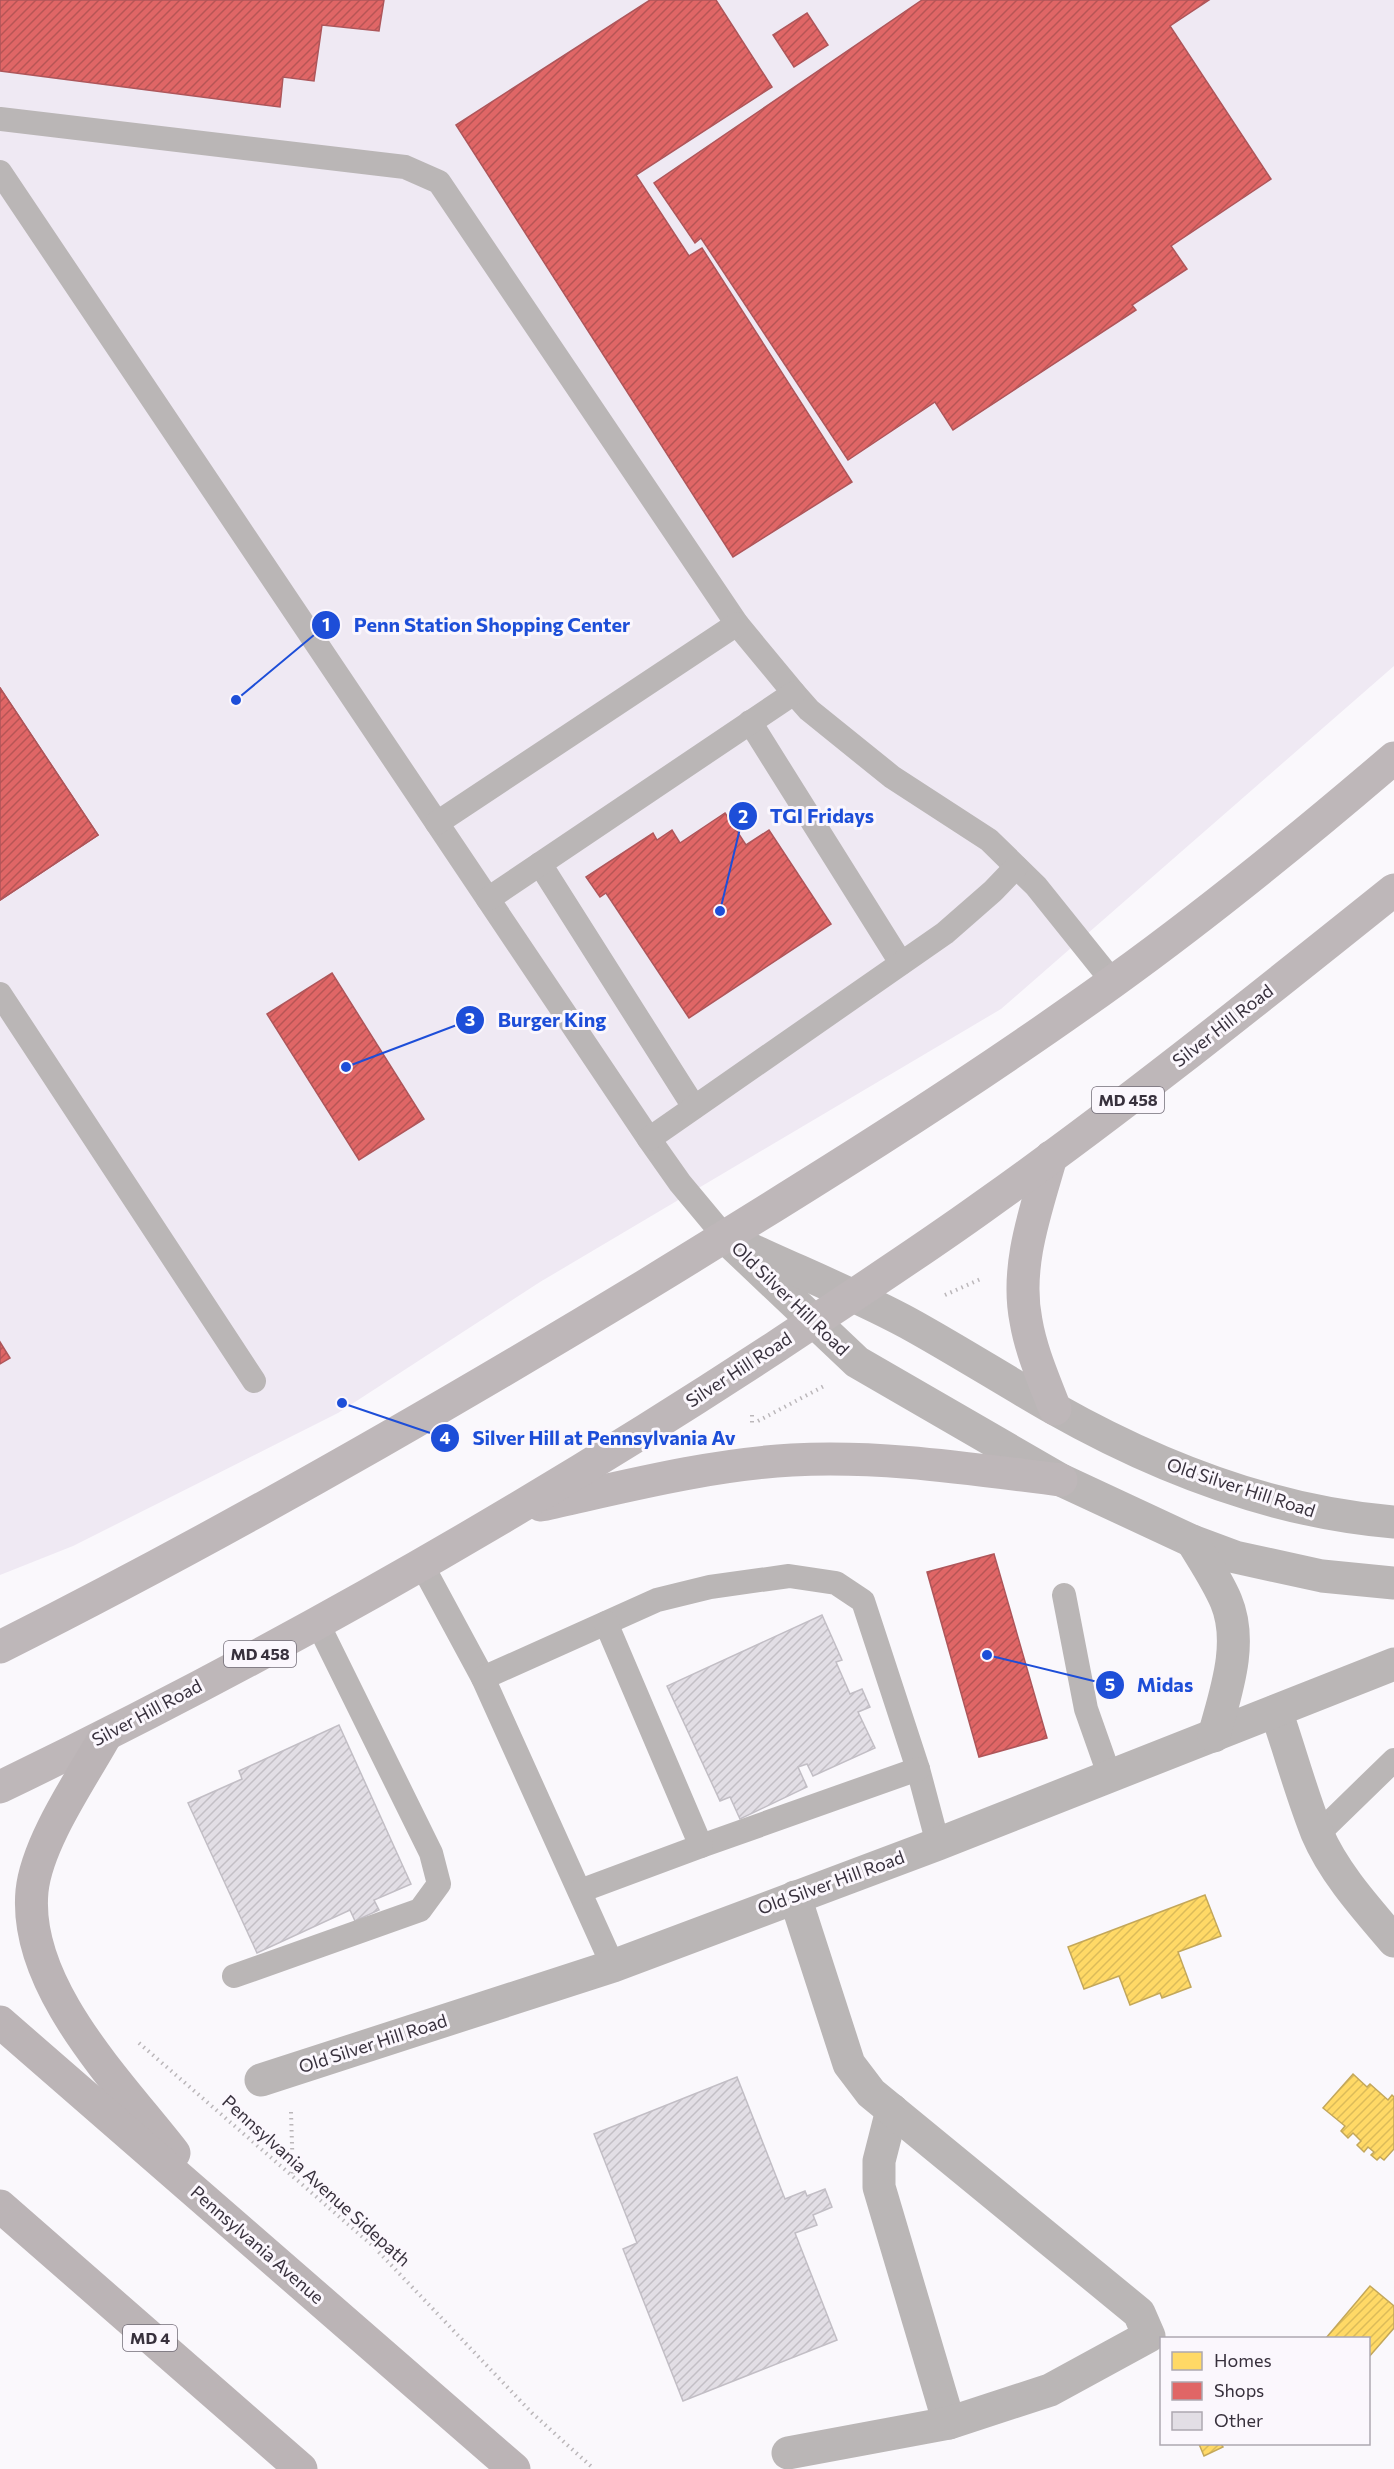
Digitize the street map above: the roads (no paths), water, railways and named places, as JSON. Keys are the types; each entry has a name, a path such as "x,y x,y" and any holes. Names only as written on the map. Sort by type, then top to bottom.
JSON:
{"highway":[{"path":"106,1735 62,1813 39,1868 32,1891 36,1941 58,2000 217,2209"},
{"name":"Pennsylvania Avenue","path":"0,2022 514,2469"},
{"name":"MD 4","path":"0,2206 301,2469"}],"main road":[{"path":"0,1647 165,1563 362,1454 725,1237 851,1157 1113,982 1234,890 1394,758"},
{"name":"Silver Hill Road","path":"0,1787 106,1735 318,1624 422,1565 515,1511 853,1298 1051,1157 1232,1020 1394,890"},
{"path":"1051,1157 1029,1235 1023,1297 1031,1343 1055,1409"},
{"path":"515,1511 677,1475 790,1460 883,1460 1060,1480"}],"street":[{"name":"Old Silver Hill Road","path":"725,1237 908,1323 1055,1409 1147,1456 1193,1476 1281,1504 1326,1514 1394,1522"},
{"name":"Old Silver Hill Road","path":"725,1237 857,1362 1060,1480 1192,1541 1235,1557 1322,1576 1394,1583"},
{"path":"1192,1541 1220,1587 1232,1623 1232,1665 1214,1736"},
{"name":"Old Silver Hill Road","path":"275,2076 613,1966 938,1844 1394,1664"},
{"path":"1276,1711 1318,1834 1338,1869 1394,1941"},
{"path":"788,2453 949,2423 1050,2390 1149,2336 1138,2313 871,2093 849,2064 795,1897"},
{"path":"892,2110 879,2161 879,2187 949,2423"}],"lane":[{"path":"0,119 405,167 438,182 737,624 794,693 809,710 892,777 989,840 1036,886 1113,982"},
{"path":"0,172 649,1139 680,1183 725,1237"},
{"path":"437,823 737,624"},
{"path":"488,899 794,693"},
{"path":"750,722 901,963"},
{"path":"540,864 694,1107"},
{"path":"649,1139 945,933 993,891 1016,867"},
{"path":"0,994 254,1381"},
{"path":"422,1565 483,1678 613,1966"},
{"path":"483,1678 657,1600 710,1587 789,1576 836,1583 863,1601 918,1769 938,1844"},
{"path":"1064,1595 1086,1709 1110,1777"},
{"path":"606,1623 701,1846"},
{"path":"234,1976 420,1910 438,1884 431,1853 318,1624"},
{"path":"1318,1834 1394,1760"},
{"path":"580,1891 918,1769"}],"place":[{"name":"Penn Station Shopping Center","path":"236,700"},
{"name":"TGI Fridays","path":"720,911"},
{"name":"Burger King","path":"346,1067"},
{"name":"Silver Hill at Pennsylvania Av","path":"342,1403"},
{"name":"Midas","path":"987,1655"}]}
